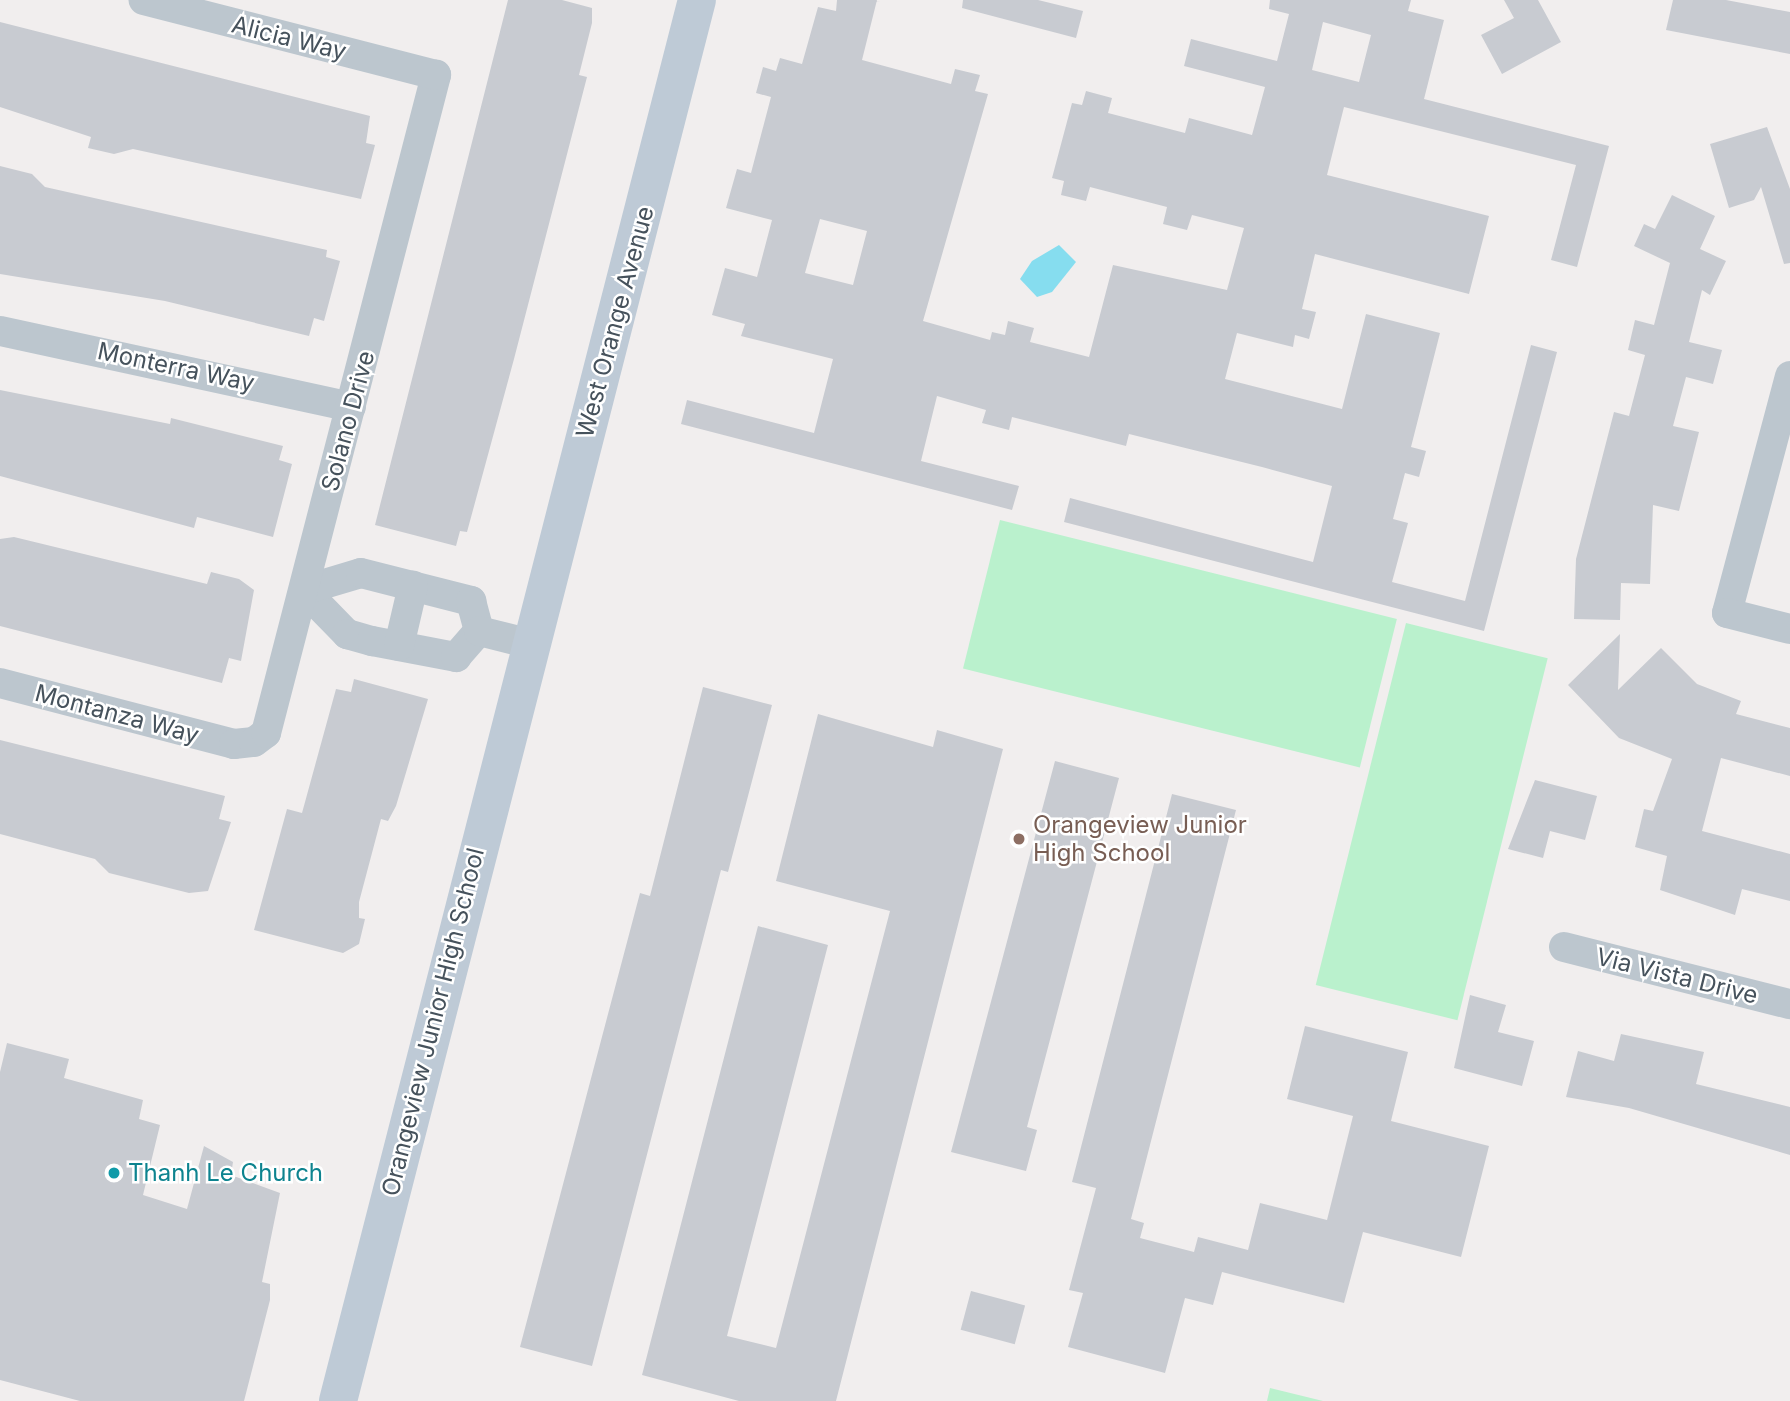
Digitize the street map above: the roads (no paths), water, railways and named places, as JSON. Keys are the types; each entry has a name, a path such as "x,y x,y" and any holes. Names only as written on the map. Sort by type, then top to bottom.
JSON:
{"main road":[{"name":"West Orange Avenue","path":"531,644 698,0"},
{"name":"Orangeview Junior High School","path":"338,1401 531,644"}],"street":[{"name":"Alicia Way","path":"143,0 436,75"},
{"name":"Solano Drive","path":"234,744 254,742 266,733 436,75"},
{"name":"Monterra Way","path":"0,331 351,407"},
{"path":"1790,376 1727,612 1790,629"},
{"path":"361,573 471,601 479,631 456,657 347,634 304,590 361,573"},
{"path":"399,646 413,586"},
{"path":"479,631 531,644"},
{"name":"Montanza Way","path":"0,683 234,744"},
{"name":"Via Vista Drive","path":"1564,947 1790,1004"}],"water":[{"path":"1059,245 1076,262 1052,292 1037,297 1020,279 1032,261"}],"place":[{"name":"Orangeview Junior High School","path":"1019,839"},
{"name":"Thanh Le Church","path":"114,1173"}]}
